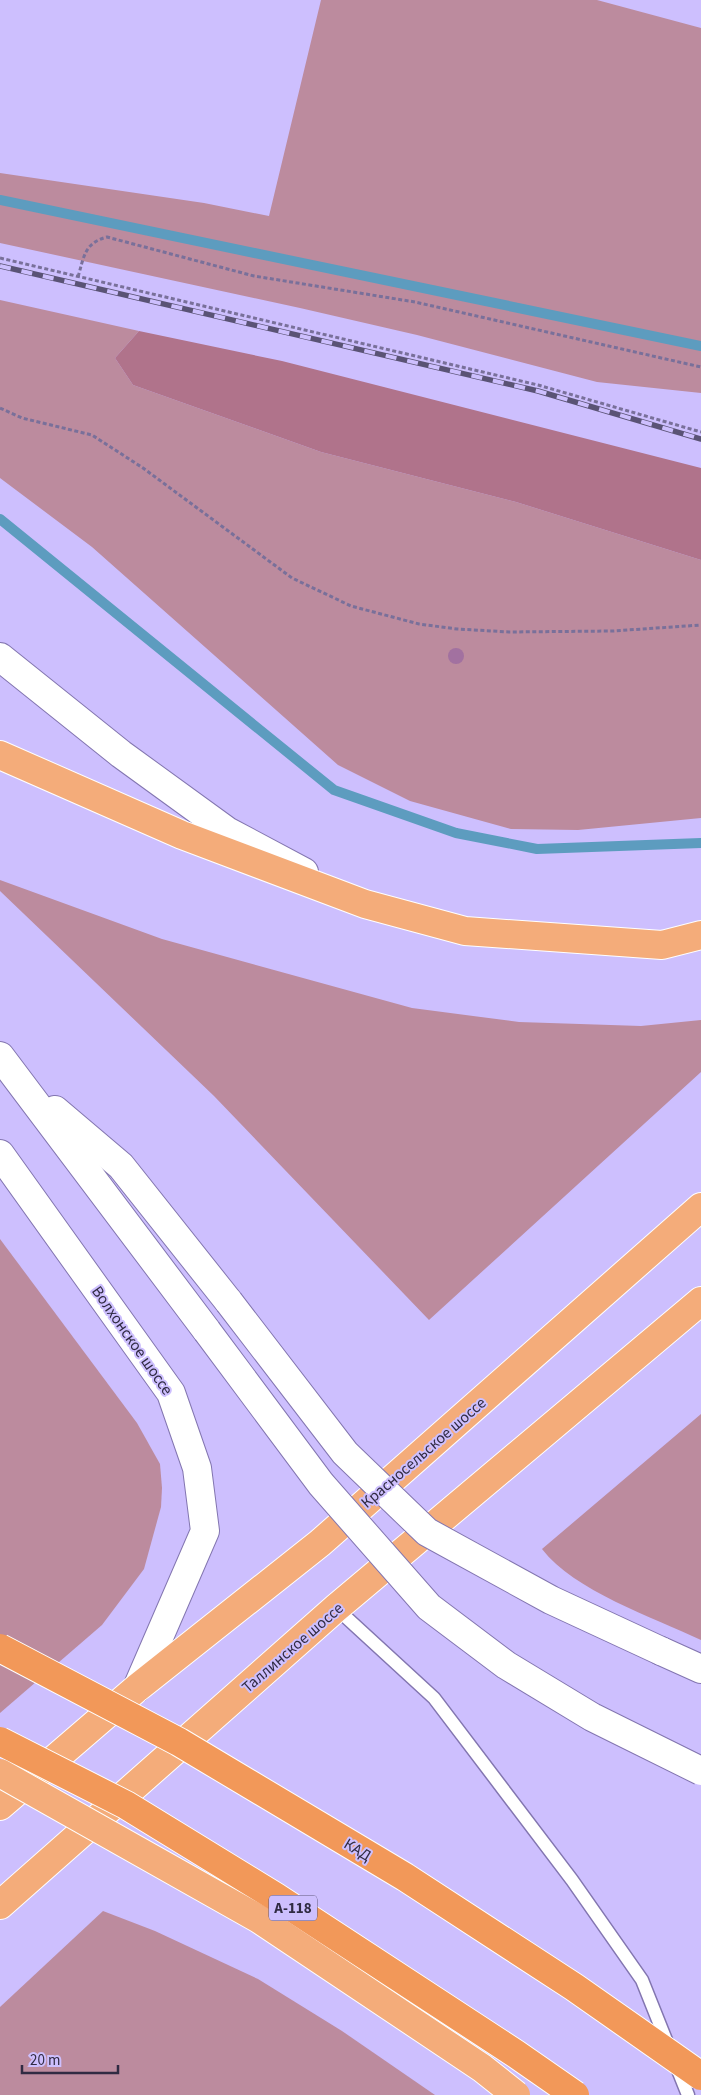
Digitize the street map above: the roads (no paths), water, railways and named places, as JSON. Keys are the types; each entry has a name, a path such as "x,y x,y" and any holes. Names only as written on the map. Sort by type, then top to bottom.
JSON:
{"highway":[{"path":"0,755 182,835 365,904 466,932 662,945 701,935"},
{"name":"Красносельское шоссе","path":"137,1688 320,1543 701,1206"},
{"name":"Таллинское шоссе","path":"0,1906 336,1608 590,1397 701,1301"},
{"name":"КАД","path":"0,1648 178,1742 405,1877 574,1987 701,2076"},
{"path":"0,1806 137,1688"},
{"name":"А-118","path":"0,1741 126,1805 259,1886 516,2054 575,2095"},
{"path":"0,1773 259,1918 482,2068 516,2095"}],"main road":[{"path":"0,657 121,754 228,830 365,904"},
{"path":"8,1066 121,1166 345,1453 427,1532 551,1600 701,1669"},
{"path":"8,1066 321,1484 429,1607 506,1665 592,1717 701,1771"},
{"name":"Волхонское шоссе","path":"0,1154 172,1393 197,1468 205,1531 137,1688"}],"lane":[{"path":"336,1608 434,1698 572,1880 642,1980 688,2095"}],"waterway":[{"path":"0,200 701,346"},
{"path":"0,519 334,790 456,833 537,849 701,843"}],"railway":[{"path":"0,266 538,391 701,439"}]}
